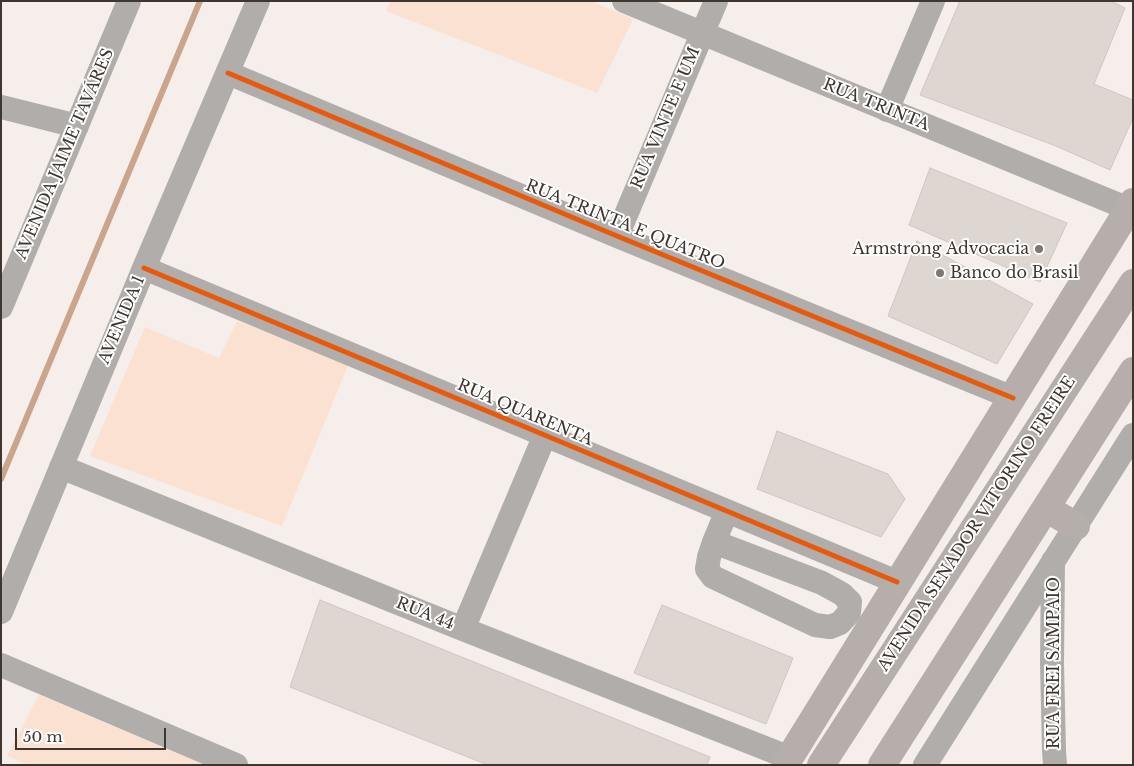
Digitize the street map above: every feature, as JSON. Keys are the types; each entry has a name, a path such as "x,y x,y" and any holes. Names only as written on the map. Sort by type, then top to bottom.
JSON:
{"main road":[{"name":"AVENIDA SENADOR VITORINO FREIRE","path":"787,761 1131,206"},
{"name":"AVENIDA SENADOR VITORINO FREIRE","path":"822,765 1133,283"},
{"path":"882,765 1133,370"},
{"path":"1013,398 1049,414"},
{"path":"1046,508 1076,526"},
{"path":"787,761 822,765"}],"street":[{"name":"AVENIDA JAIME TAVÁRES","path":"1,307 8,270 77,126 129,1"},
{"name":"AVENIDA 1","path":"1,612 144,268 258,1"},
{"name":"RUA TRINTA","path":"624,1 887,110 1131,206"},
{"name":"RUA VINTE E UM","path":"617,236 716,1"},
{"path":"887,110 933,1"},
{"name":"RUA TRINTA E QUATRO","path":"228,73 617,236 1013,398"},
{"path":"1,107 77,126"},
{"name":"RUA QUARENTA","path":"144,268 898,582"},
{"name":"RUA QUARENTA","path":"463,629 545,435"},
{"path":"925,765 1133,435"},
{"name":"RUA 44","path":"61,467 787,761"},
{"path":"714,542 822,583 842,594 850,602 849,613 840,624 830,628 815,625 713,577 707,569 709,557 714,542 728,511"},
{"name":"RUA FREI SAMPAIO","path":"1053,561 1052,663 1055,765"},
{"path":"1,665 236,765"}],"shaded area":[{"path":"391,1 591,1 633,19 597,93 386,11"},
{"path":"237,321 349,363 282,526 90,456 145,327 219,358"},
{"path":"39,695 205,765 28,765 7,756"}],"building":[{"path":"960,1 1111,1 1125,8 1094,84 1133,100 1133,118 1110,170 1056,146 920,95"},
{"path":"930,168 1067,223 1040,282 909,225"},
{"name":"Banco do Brasil","path":"917,241 1033,304 997,364 888,316"},
{"path":"777,431 888,474 905,499 881,537 757,489"},
{"path":"320,600 710,757 707,765 488,765 290,687"},
{"path":"662,605 793,658 766,724 634,673"}],"waterway":[{"path":"1,479 200,1"}],"cycle path":[{"path":"228,73 617,236 1013,398"},
{"path":"144,268 897,582"}],"place":[{"name":"Armstrong Advocacia","path":"1039,249"},
{"name":"Banco do Brasil","path":"940,273"}]}
